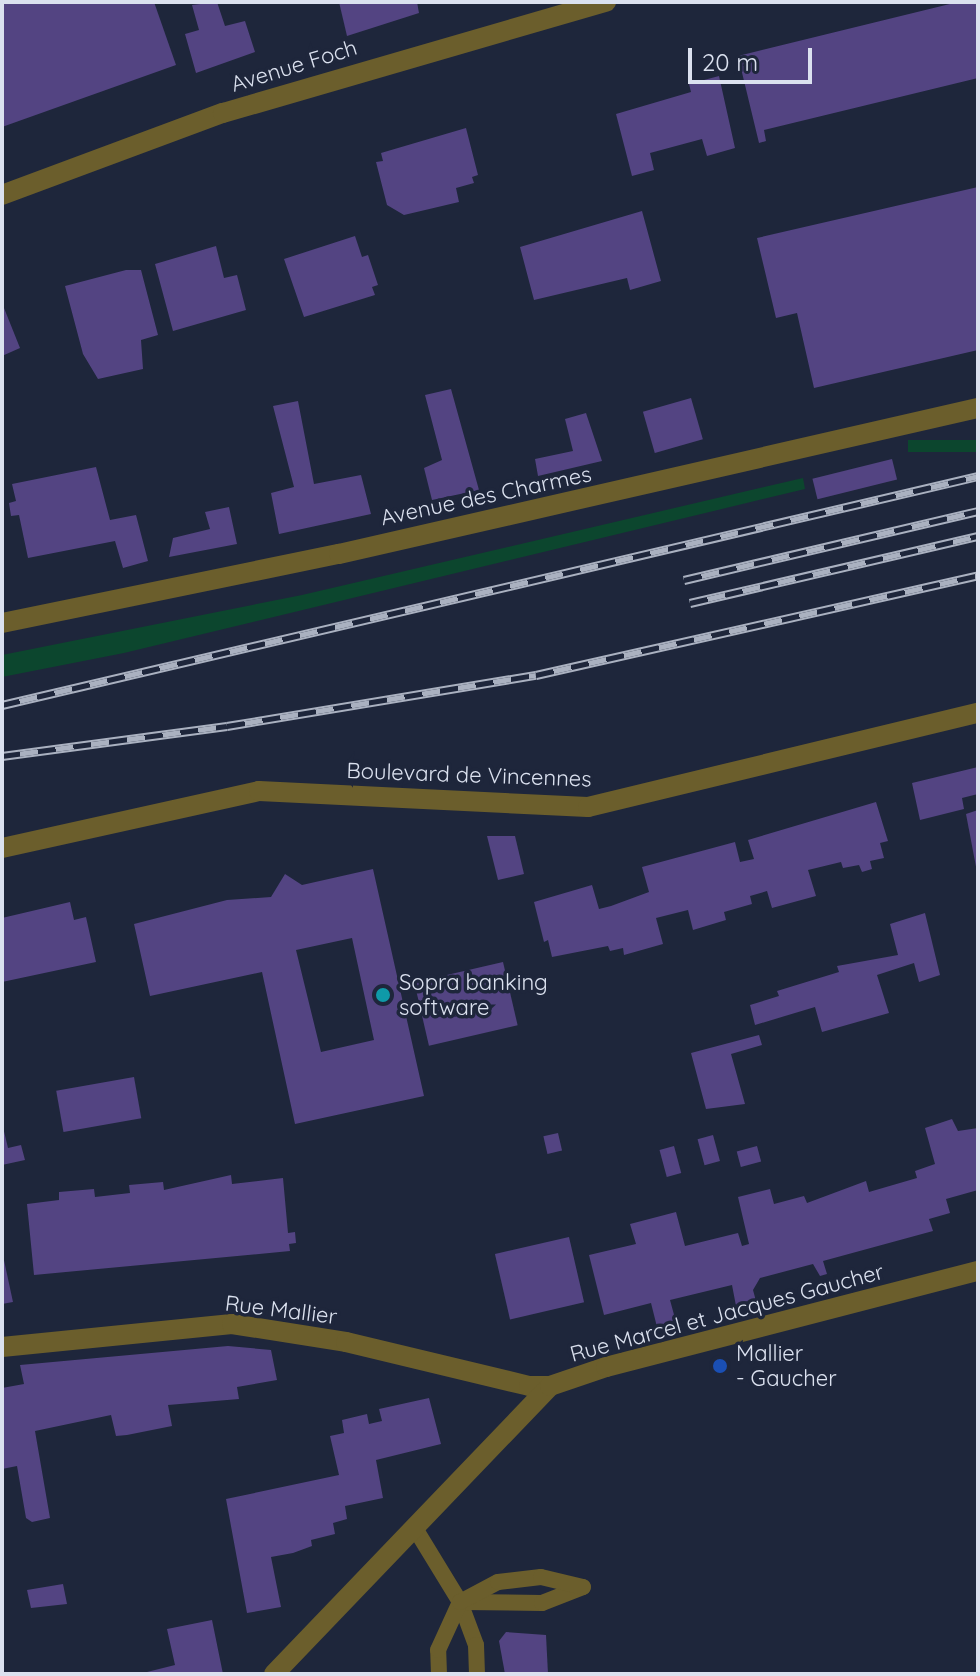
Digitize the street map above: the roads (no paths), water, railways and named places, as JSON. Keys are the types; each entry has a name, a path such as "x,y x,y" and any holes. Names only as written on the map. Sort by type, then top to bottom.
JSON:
{"street":[{"name":"Avenue Foch","path":"2,195 223,113 606,2"},
{"name":"Avenue des Charmes","path":"2,623 339,554 978,408"},
{"name":"Boulevard de Vincennes","path":"2,848 259,791 588,807 978,713"},
{"name":"Rue Marcel et Jacques Gaucher","path":"274,1674 416,1530 550,1386 606,1367 978,1271"},
{"name":"Rue Mallier","path":"2,1347 232,1324 346,1342 529,1386 550,1386"}],"lane":[{"path":"416,1530 460,1602 476,1645 477,1674"},
{"path":"439,1674 438,1650 460,1602 498,1582 541,1577 583,1587 542,1603 460,1602"}],"railway":[{"path":"2,705 978,476"},
{"path":"684,580 978,511"},
{"path":"690,603 978,536"},
{"path":"2,756 227,726 536,675 978,575"}],"place":[{"name":"Sopra banking software","path":"383,995"},
{"name":"Mallier - Gaucher","path":"720,1366"}]}
